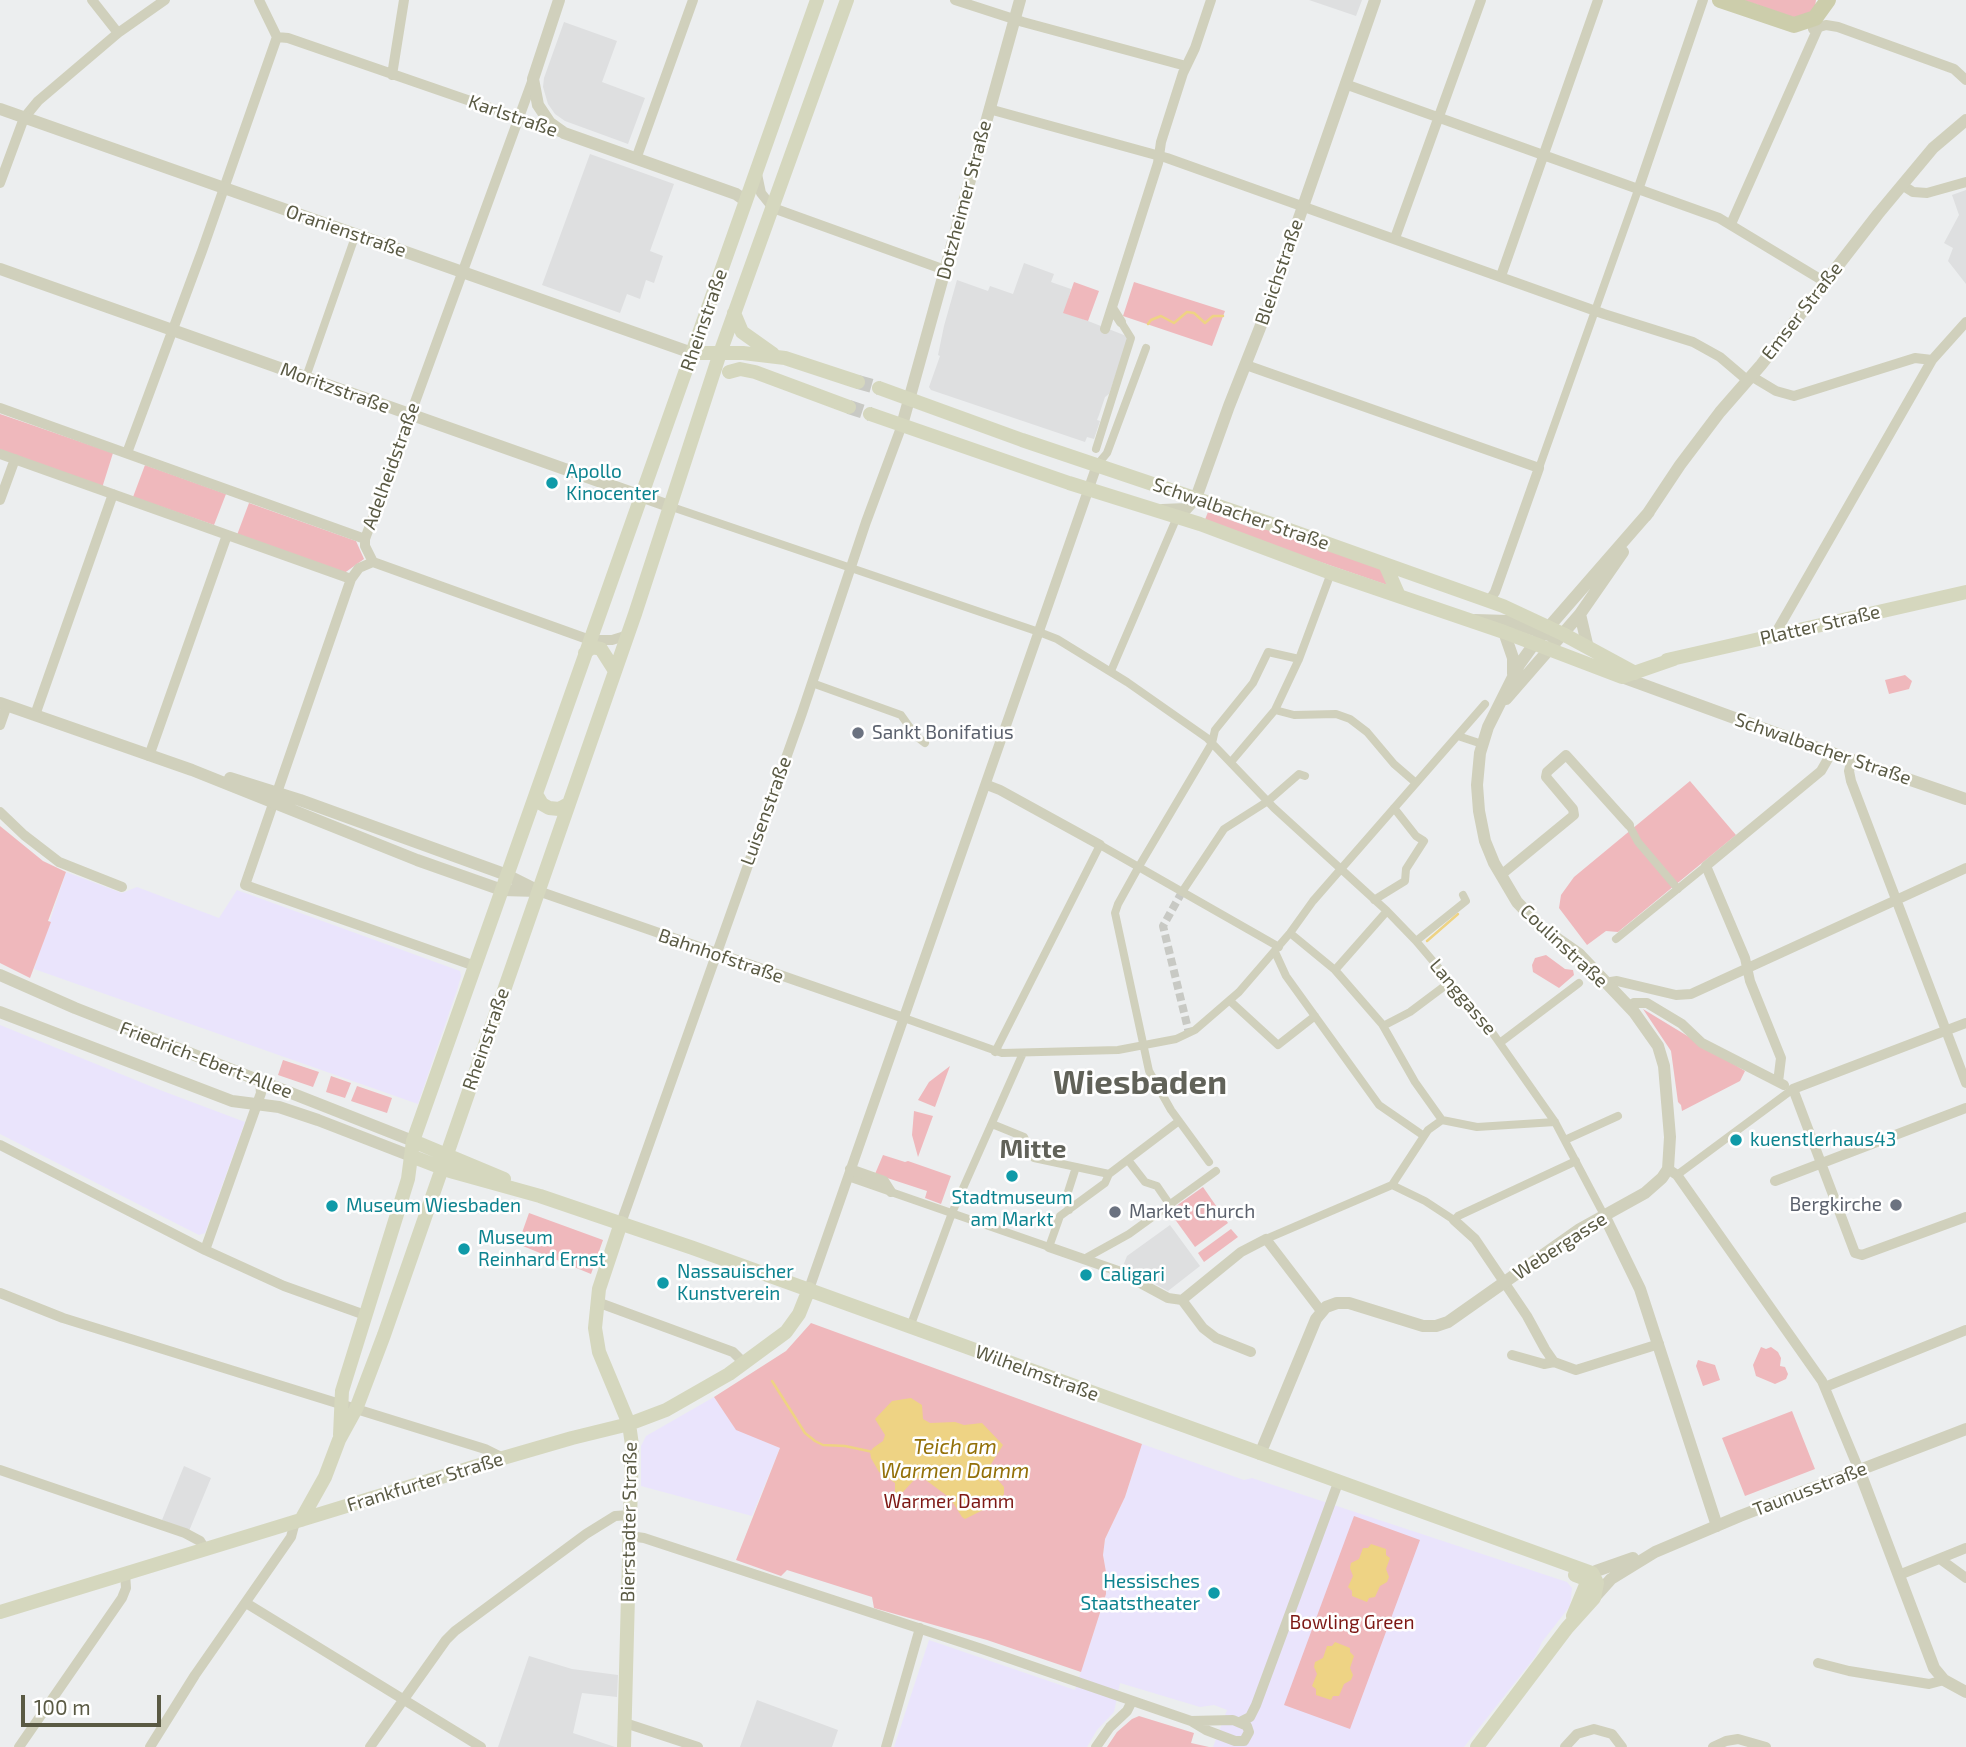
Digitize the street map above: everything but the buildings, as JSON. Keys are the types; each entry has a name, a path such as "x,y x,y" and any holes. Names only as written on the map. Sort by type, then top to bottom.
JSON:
{"main road":[{"name":"Rheinstraße","path":"339,1440 340,1404 408,1179 412,1149 817,0"},
{"path":"1720,0 1794,25 1810,21 1819,15 1826,3"},
{"name":"Rheinstraße","path":"325,1477 339,1440 356,1409 401,1283 628,635 720,353 846,1"},
{"path":"734,313 742,332 777,357"},
{"path":"692,353 777,357 858,382"},
{"path":"709,390 753,354"},
{"path":"729,372 740,369 755,372 849,407"},
{"name":"Schwalbacher Straße","path":"879,388 1489,601 1542,635 1548,650 1628,673"},
{"name":"Schwalbacher Straße","path":"870,414 1154,509 1504,632 1563,634 1628,673"},
{"path":"1097,465 1102,480 1112,495"},
{"path":"1385,564 1399,596"},
{"name":"Platter Straße","path":"1628,673 1674,659 1966,592"},
{"path":"588,647 601,649 606,653 615,671"},
{"path":"536,794 542,804 549,808 559,809 568,804"},
{"name":"Wilhelmstraße","path":"412,1149 808,1289 1533,1554 1592,1578"},
{"name":"Bierstadter Straße","path":"621,1223 601,1282 595,1328 599,1352 629,1424 632,1445 624,1747"},
{"path":"378,1275 386,1269 393,1270 400,1277 401,1283"},
{"name":"Frankfurter Straße","path":"0,1612 503,1458 629,1424 666,1410 744,1363 786,1332 799,1314 808,1289"},
{"path":"321,1514 325,1477"},
{"path":"298,1521 325,1477"},
{"path":"1477,1747 1567,1628 1594,1598 1592,1578"},
{"path":"1567,1628 1592,1578"}],"street":[{"path":"92,0 118,33"},
{"path":"0,183 24,118 38,101 118,33 165,0"},
{"path":"127,453 277,37 259,0"},
{"path":"392,75 404,0"},
{"name":"Adelheidstraße","path":"373,562 365,546 365,539 461,270 533,79 559,0"},
{"path":"636,159 693,0"},
{"path":"955,0 1186,66"},
{"name":"Dotzheimer Straße","path":"910,400 1020,0"},
{"path":"1105,329 1159,156 1161,142 1211,0"},
{"name":"Bleichstraße","path":"1196,498 1228,406 1247,365 1375,0"},
{"path":"1395,238 1481,0"},
{"path":"1501,276 1598,0"},
{"path":"1489,601 1495,593 1596,311 1703,0"},
{"path":"1794,25 1807,29 1830,25 1838,27 1954,69 1966,80"},
{"path":"1731,224 1818,28"},
{"name":"Karlstraße","path":"277,37 288,38 564,133 736,194 746,201"},
{"path":"533,79 541,112 554,127 564,133"},
{"path":"1345,84 1731,224 1825,282"},
{"name":"Oranienstraße","path":"0,109 692,353"},
{"path":"989,109 1159,156 1596,311 1697,344 1749,378 1794,396 1915,358 1932,360"},
{"name":"Emser Straße","path":"1563,634 1580,614 1680,465 1902,185 1933,148 1966,120"},
{"path":"761,159 757,174 758,186 773,208 945,270"},
{"path":"1902,185 1913,192 1927,193 1966,183"},
{"path":"306,377 356,234"},
{"name":"Moritzstraße","path":"0,269 669,506"},
{"path":"1096,449 1131,338 1112,308"},
{"path":"1774,636 1932,360 1965,325"},
{"path":"808,1289 987,785 1097,465 1107,453 1146,348"},
{"path":"1247,365 1539,468"},
{"name":"Luisenstraße","path":"621,1223 910,400"},
{"path":"0,408 365,539"},
{"path":"0,454 351,579"},
{"path":"0,500 15,459"},
{"path":"35,715 113,494"},
{"path":"1154,509 1186,509 1196,498"},
{"name":"Langgasse","path":"669,506 1057,639 1157,701 1212,743 1268,801 1387,911 1416,941 1501,1042 1565,1140 1634,1274 1717,1526"},
{"name":"Emser Straße","path":"1542,635 1649,512"},
{"path":"1111,671 1177,517"},
{"path":"149,756 228,535"},
{"path":"475,966 245,885 351,579 359,568 373,562 588,647 628,635"},
{"path":"1231,762 1275,710 1331,573"},
{"path":"1580,614 1588,648"},
{"path":"1468,619 1508,621 1542,635"},
{"path":"1504,632 1513,658 1513,674"},
{"name":"Coulinstraße","path":"1492,716 1563,634"},
{"name":"Coulinstraße","path":"1542,635 1513,674 1492,716 1482,744 1477,774 1479,811 1485,841 1517,902 1535,921 1573,949 1629,1007 1661,1054 1673,1172"},
{"path":"1209,1162 1179,1121 1149,1071 1115,920 1118,904 1212,743 1215,730 1253,683 1268,652 1298,659"},
{"name":"Schwalbacher Straße","path":"1628,673 1679,698 1966,799"},
{"path":"812,683 901,715 915,736 925,743"},
{"path":"0,725 4,704"},
{"name":"Bahnhofstraße","path":"4,704 149,756 507,875 538,891 904,1018"},
{"path":"904,1018 995,1052 1118,1050 1144,1042 1175,1039 1195,1030 1230,1001 1277,949 1313,901 1485,704"},
{"path":"1275,710 1294,715 1330,713 1350,719 1367,732 1416,783"},
{"path":"1458,736 1482,744"},
{"path":"1616,939 1821,771 1832,752"},
{"path":"1501,875 1574,815 1573,809 1546,778 1547,772 1566,755 1629,825 1638,842 1678,889"},
{"path":"1852,759 1849,771 1851,781 1966,1083"},
{"path":"1182,892 1224,829 1268,801 1299,774 1305,776"},
{"path":"987,785 1100,845 1277,949 1286,976 1379,1105 1424,1136"},
{"name":"Bahnhofstraße","path":"276,798 417,860 502,890 538,891"},
{"path":"1374,900 1405,881 1406,869 1424,841 1416,836 1394,808"},
{"path":"0,812 59,862 122,887"},
{"path":"995,1052 1100,845"},
{"path":"1706,866 1745,958 1750,981 1781,1058 1778,1082"},
{"path":"1605,984 1617,981 1670,993 1691,994 1966,868"},
{"path":"1416,941 1466,901 1463,895"},
{"path":"1335,970 1387,911"},
{"path":"1290,933 1335,970 1383,1026 1415,1082 1442,1121 1477,1127 1555,1122"},
{"name":"Friedrich-Ebert-Allee","path":"0,975 75,1008 260,1081 412,1149"},
{"path":"1383,1026 1410,1012 1450,982"},
{"path":"1501,1042 1579,983"},
{"path":"1230,1001 1278,1045 1315,1016"},
{"path":"1629,1007 1640,1002 1654,1007 1687,1027 1702,1043 1793,1089 1853,1249 1859,1255 1966,1217"},
{"name":"Friedrich-Ebert-Allee","path":"0,1012 232,1101 279,1107 412,1149"},
{"path":"1966,1023 1793,1089 1673,1172 1825,1387 1934,1668 1944,1680 1966,1692"},
{"path":"910,1327 952,1213 1023,1053"},
{"path":"205,1250 262,1090 260,1081"},
{"path":"1776,1181 1966,1108"},
{"path":"1565,1140 1618,1116"},
{"path":"1049,1247 1060,1216 1105,1183 1110,1174 1179,1121"},
{"path":"1182,1300 1241,1252 1392,1185 1424,1136 1442,1121"},
{"path":"992,1124 1024,1136 1034,1158 1110,1174"},
{"path":"0,1145 205,1250 284,1286 365,1315"},
{"path":"1128,1160 1145,1182 1157,1186 1170,1205"},
{"path":"1454,1220 1576,1161"},
{"path":"1069,1210 1067,1195 1076,1167"},
{"path":"1084,1259 1129,1234 1216,1171"},
{"name":"Webergasse","path":"1321,1311 1331,1304 1342,1303 1423,1326 1448,1322 1580,1228 1645,1194 1673,1172"},
{"path":"849,1173 884,1181 891,1192 1118,1271 1168,1298 1182,1300 1203,1328 1216,1338 1251,1352"},
{"path":"1392,1185 1454,1220 1475,1239 1554,1362 1570,1369 1581,1369 1658,1345"},
{"path":"1260,1454 1321,1311 1266,1239"},
{"path":"0,1293 63,1318 485,1449 503,1458"},
{"path":"597,1302 733,1352 744,1363"},
{"path":"1825,1387 1966,1330"},
{"path":"1512,1355 1544,1364 1554,1362"},
{"name":"Taunusstraße","path":"1622,1571 1655,1552 1717,1526 1966,1429"},
{"path":"0,1470 185,1534 200,1541 205,1549"},
{"path":"1240,1722 1250,1717 1256,1705 1338,1483"},
{"path":"370,1747 455,1631 586,1534 615,1516 630,1515"},
{"path":"150,1747 195,1675 291,1537 298,1521"},
{"path":"630,1536 644,1538 920,1628 1191,1721 1238,1742 1245,1739 1249,1732 1240,1722 1227,1719 1191,1721"},
{"path":"1899,1575 1966,1548"},
{"name":"Taunusstraße","path":"1592,1578 1619,1562 1655,1552"},
{"path":"1940,1559 1966,1578"},
{"path":"1592,1578 1622,1571"},
{"path":"1594,1598 1622,1571"},
{"path":"19,1747 122,1598 126,1588 125,1573"},
{"path":"246,1603 481,1747"},
{"path":"886,1747 920,1628"},
{"path":"1818,1663 1849,1671 1930,1684 1944,1680"},
{"path":"1096,1747 1110,1727 1127,1711 1132,1701"},
{"path":"625,1723 698,1747"},
{"path":"1565,1747 1577,1734 1594,1729 1612,1734 1622,1747"},
{"path":"1713,1747 1738,1739 1766,1747"}],"shaded area":[{"path":"1309,0 1362,0 1356,16"},
{"path":"564,22 617,41 602,82 645,98 628,144 565,121 555,114 548,104 543,87 544,78"},
{"path":"590,154 674,184 650,251 663,256 654,283 646,280 640,299 627,294 620,313 542,285"},
{"path":"1966,190 1966,284 1948,261 1953,248 1944,243 1959,215 1952,195"},
{"path":"1024,263 1054,274 1051,282 1071,289 1065,312 1129,337 1097,420 1100,421 1094,439 1087,437 1085,442 931,390 929,387 940,356 938,355 944,326 957,280 988,291 990,286 1013,294"},
{"path":"66,872 122,893 137,887 219,918 237,890 460,971 458,987 418,1104 34,969"},
{"path":"0,1025 245,1122 205,1233 199,1235 0,1134"},
{"path":"1170,1225 1200,1266 1168,1291 1123,1266 1127,1256"},
{"path":"714,1397 736,1429 780,1448 752,1516 641,1486 641,1446 646,1436"},
{"path":"1142,1444 1244,1480 1252,1478 1567,1582 1572,1588 1570,1606 1542,1642 1535,1657 1464,1747 1213,1747 1227,1710 1214,1705 1200,1707 1120,1683 1114,1712 1097,1730 1087,1747 894,1747 929,1640 1075,1690 1106,1594 1103,1555 1105,1539 1125,1497"},
{"path":"184,1466 211,1478 189,1531 162,1520"},
{"path":"529,1656 572,1669 618,1675 617,1697 582,1693 573,1733 615,1747 498,1747"},
{"path":"757,1700 838,1730 832,1747 740,1747"}],"green space":[{"path":"1743,0 1816,0 1815,7 1802,20"},
{"path":"1074,282 1099,291 1088,321 1063,313"},
{"path":"1134,282 1225,311 1212,346 1123,316"},
{"path":"0,414 113,453 102,488 0,452"},
{"path":"145,465 226,494 214,525 133,497"},
{"path":"249,503 356,541 364,559 343,574 237,535"},
{"path":"1208,512 1252,528 1277,531 1398,574 1393,587 1204,522"},
{"path":"1905,675 1912,681 1909,689 1889,694 1885,680"},
{"path":"1690,781 1736,835 1618,932 1606,931 1587,945 1559,908 1561,895 1574,877"},
{"path":"0,826 43,861 66,872 30,978 0,963"},
{"path":"1546,955 1565,969 1573,970 1574,975 1559,988 1533,972 1535,958"},
{"path":"1643,1009 1745,1071 1740,1081 1682,1111 1678,1102 1671,1051"},
{"path":"283,1060 319,1072 313,1087 278,1075"},
{"path":"950,1066 935,1107 918,1100 929,1082"},
{"path":"331,1076 351,1083 345,1098 326,1092"},
{"path":"357,1086 392,1098 387,1113 351,1101"},
{"path":"914,1111 933,1116 918,1157 912,1135"},
{"path":"883,1155 951,1176 941,1204 925,1198 927,1191 875,1174"},
{"path":"1203,1187 1228,1223 1195,1247 1169,1211"},
{"path":"529,1213 603,1240 591,1274 518,1244"},
{"path":"1231,1229 1238,1237 1204,1262 1198,1253"},
{"name":"Warmer Damm","path":"811,1323 1142,1444 1125,1497 1105,1539 1103,1555 1106,1594 1081,1672 987,1640 874,1608 872,1597 787,1570 781,1576 736,1560 780,1448 736,1430 714,1397 786,1351"},
{"path":"1761,1347 1771,1347 1778,1352 1781,1358 1780,1366 1785,1367 1788,1374 1786,1379 1775,1384 1756,1376 1753,1365"},
{"path":"1698,1360 1715,1365 1720,1380 1703,1386 1696,1366"},
{"path":"1792,1411 1815,1469 1745,1496 1722,1438"},
{"name":"Bowling Green","path":"1354,1516 1420,1540 1350,1729 1284,1705"},
{"path":"1139,1716 1194,1733 1191,1743 1209,1747 1107,1747 1117,1732"}],"water":[{"name":"Teich am Warmen Damm","path":"911,1398 922,1405 923,1419 930,1423 982,1423 1003,1445 991,1464 992,1473 1004,1487 1004,1494 999,1502 965,1519 950,1498 923,1478 915,1479 903,1492 895,1493 895,1483 879,1472 871,1458 870,1452 883,1441 885,1435 875,1419 892,1401"},
{"path":"1371,1544 1386,1549 1386,1555 1390,1558 1386,1569 1389,1577 1387,1582 1380,1586 1375,1597 1369,1598 1367,1602 1352,1596 1348,1587 1353,1576 1351,1563 1359,1559 1363,1548 1368,1548"},
{"path":"1335,1642 1350,1648 1354,1656 1350,1668 1353,1675 1351,1680 1344,1684 1339,1696 1333,1696 1331,1700 1316,1695 1316,1689 1312,1686 1317,1674 1315,1662 1323,1658 1327,1646 1332,1646"}],"waterway":[{"path":"1148,324 1161,316 1174,323 1187,312 1194,313 1205,323 1213,316 1223,316"},
{"path":"1427,941 1458,914"},
{"path":"772,1381 805,1433 815,1441 823,1445 873,1452"}],"tunnel":[{"path":"858,382 879,388"},
{"path":"849,407 870,414"},
{"path":"1182,892 1163,926 1189,1033"}],"place":[{"name":"Apollo Kinocenter","path":"552,483"},
{"name":"Sankt Bonifatius","path":"858,733"},
{"name":"kuenstlerhaus43","path":"1736,1140"},
{"name":"Stadtmuseum am Markt","path":"1012,1176"},
{"name":"Bergkirche","path":"1896,1205"},
{"name":"Museum Wiesbaden","path":"332,1206"},
{"name":"Market Church","path":"1115,1212"},
{"name":"Museum Reinhard Ernst","path":"464,1249"},
{"name":"Caligari","path":"1086,1275"},
{"name":"Nassauischer Kunstverein","path":"663,1283"},
{"name":"Hessisches Staatstheater","path":"1214,1593"}],"district":[{"name":"Wiesbaden","path":"1140,1083"},
{"name":"Mitte","path":"1033,1149"}]}
